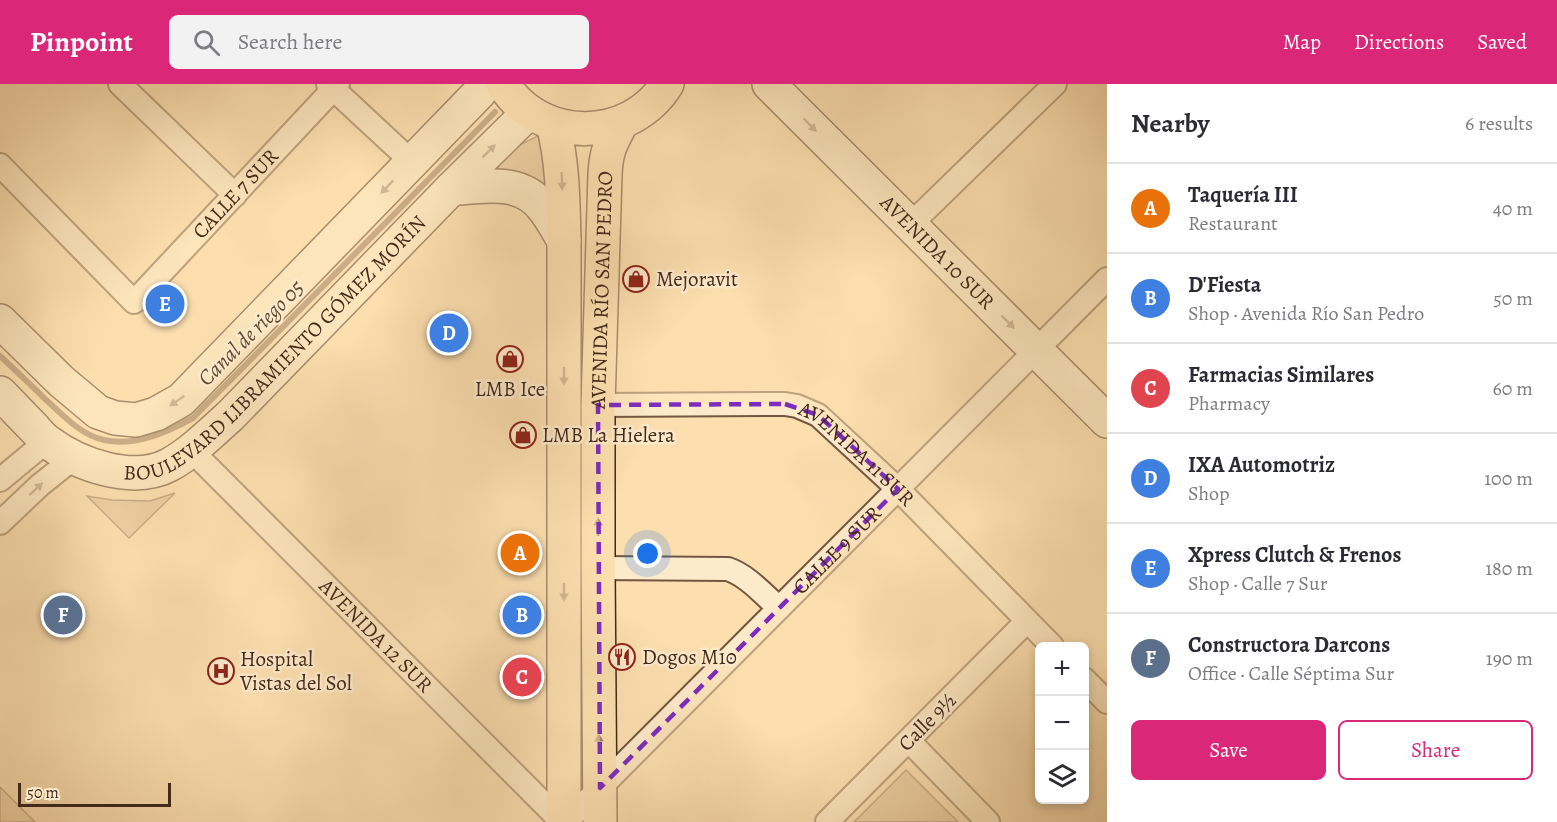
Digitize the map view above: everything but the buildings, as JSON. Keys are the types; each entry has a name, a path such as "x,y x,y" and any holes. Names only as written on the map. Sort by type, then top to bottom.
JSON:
{"main road":[{"name":"BOULEVARD LIBRAMIENTO GÓMEZ MORÍN","path":"0,321 61,381 98,412 115,418 136,420 156,414 181,400 479,93 485,84"},
{"path":"503,84 509,94 541,118 576,129 600,128 622,122 644,110 662,93 667,84"},
{"name":"AVENIDA 10 SUR","path":"769,84 1107,422"},
{"name":"BOULEVARD LIBRAMIENTO GÓMEZ MORÍN","path":"0,393 60,450 99,467 123,472 144,472 168,466 191,450 230,416 451,189 541,118"},
{"name":"AVENIDA RÍO SAN PEDRO","path":"541,118 559,147 564,241 564,822"},
{"name":"AVENIDA RÍO SAN PEDRO","path":"600,822 598,405 606,159 609,146 622,122"},
{"path":"451,189 489,185 510,187 527,193 543,207 564,241"}],"street":[{"path":"120,84 235,195"},
{"path":"910,225 1055,84"},
{"path":"333,86 412,162"},
{"name":"CALLE 7 SUR","path":"0,165 134,302 333,86"},
{"name":"CALLE 9 SUR","path":"564,822 1107,279"},
{"name":"AVENIDA 11 SUR","path":"598,405 785,404 797,406 818,415 898,489 1048,642"},
{"path":"0,480 60,450"},
{"path":"0,523 40,485 60,450"},
{"name":"AVENIDA 12 SUR","path":"191,450 564,822"},
{"path":"597,568 728,569 744,577 779,608"},
{"name":"Calle 9½","path":"827,822 1027,621"},
{"path":"1089,684 1107,702"},
{"path":"909,741 988,822"}],"highlighted area":[{"path":"785,404 818,415 898,489 600,788 598,405"}],"shaded area":[{"path":"538,136 549,158 549,196 492,175 511,149"},
{"path":"175,493 129,538 87,496 112,500 150,501"},
{"path":"906,770 958,822 854,822"},
{"path":"0,787 35,822 0,822"}],"waterway":[{"name":"Canal de riego 05","path":"0,356 79,429 95,437 116,442 139,440 183,423 193,418 495,112"}],"place":[{"name":"Mejoravit","path":"636,279"},
{"name":"Xpress Clutch & Frenos","path":"165,304"},
{"name":"IXA Automotriz","path":"449,333"},
{"name":"LMB Ice","path":"510,359"},
{"name":"LMB La Hielera","path":"523,435"},
{"name":"Taquería III","path":"520,553"},
{"name":"Constructora Darcons","path":"63,615"},
{"name":"D'Fiesta","path":"522,615"},
{"name":"Dogos M10","path":"622,657"},
{"name":"Hospital Vistas del Sol","path":"221,671"},
{"name":"Farmacias Similares","path":"522,677"}]}
